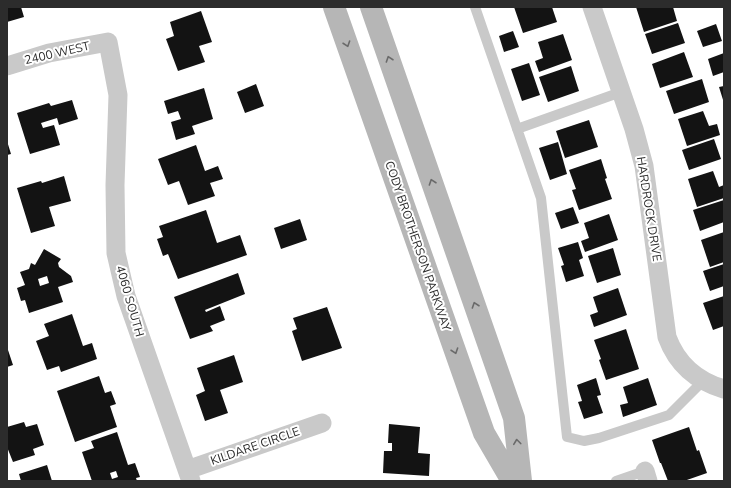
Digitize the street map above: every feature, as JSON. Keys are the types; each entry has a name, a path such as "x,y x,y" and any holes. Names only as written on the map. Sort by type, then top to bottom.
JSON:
{"main road":[{"name":"CODY BROTHERSON PARKWAY","path":"334,7 484,433 512,481"},
{"path":"371,7 514,418 521,481"}],"street":[{"name":"HARDROCK DRIVE","path":"592,7 634,128 644,166 667,336 671,348 690,372 703,381 724,389"},
{"name":"2400 WEST","path":"7,66 49,53 108,42"},
{"name":"4060 SOUTH","path":"108,42 118,95 115,185 116,253 126,296 189,476"},
{"name":"KILDARE CIRCLE","path":"189,476 322,423"}],"lane":[{"path":"474,7 541,198 567,437 584,441 599,438 670,415 703,381"},
{"path":"517,129 621,92"},
{"path":"616,481 646,476"}],"building":[{"path":"7,7 21,7 24,17 7,22"},
{"path":"514,7 552,7 557,22 523,33"},
{"path":"636,7 673,7 677,21 644,32"},
{"path":"201,11 212,42 199,46 205,62 178,71 166,39 174,36 170,22"},
{"path":"678,23 685,43 652,54 645,34"},
{"path":"716,24 722,41 703,47 697,31"},
{"path":"513,31 519,47 504,52 499,36"},
{"path":"563,34 572,60 539,72 535,61 543,58 538,42"},
{"path":"684,52 693,77 660,88 652,64"},
{"path":"724,53 724,72 713,76 708,59"},
{"path":"529,63 540,95 522,101 511,69"},
{"path":"571,66 579,91 548,102 539,77"},
{"path":"702,79 709,102 674,114 666,91"},
{"path":"256,84 264,106 245,113 237,92"},
{"path":"724,86 724,103 719,87"},
{"path":"204,88 213,119 192,126 195,134 176,140 171,122 181,119 178,111 168,114 164,101"},
{"path":"72,100 78,119 59,125 57,118 41,123 43,128 54,125 60,145 30,154 17,113 49,103 51,106"},
{"path":"703,111 709,126 717,124 720,135 687,146 678,119"},
{"path":"589,120 598,147 565,158 556,131"},
{"path":"714,139 721,159 689,170 682,150"},
{"path":"7,141 11,154 7,155"},
{"path":"558,142 567,174 550,180 539,148"},
{"path":"196,145 205,171 218,166 223,179 210,183 215,196 188,205 179,181 168,185 158,159"},
{"path":"601,159 607,178 605,179 612,199 579,210 572,190 576,189 569,170"},
{"path":"713,171 719,187 724,185 724,198 697,207 688,179"},
{"path":"64,176 71,201 49,207 55,226 31,233 17,188 41,181 42,183"},
{"path":"724,200 724,222 700,231 693,210"},
{"path":"573,207 579,223 561,229 555,213"},
{"path":"206,210 217,243 240,235 247,255 178,279 168,254 163,256 157,239 163,237 159,226"},
{"path":"609,214 618,240 585,252 581,241 589,238 584,223"},
{"path":"300,219 307,240 281,249 274,228"},
{"path":"724,232 724,262 710,267 701,240"},
{"path":"578,242 583,258 579,260 584,276 566,282 561,266 564,265 558,248"},
{"path":"613,248 621,275 597,283 588,256"},
{"path":"44,249 61,259 58,263 59,267 71,276 73,282 58,287 63,302 29,313 25,300 21,301 17,288 25,285 20,272 29,269 31,263 35,265","holes":["47,276 49,283 40,286 38,279"]},
{"path":"724,264 724,286 710,291 703,271"},
{"path":"238,273 245,294 205,310 206,312 220,306 225,320 210,326 213,331 190,339 174,297"},
{"path":"618,288 627,315 594,327 590,315 598,312 593,297"},
{"path":"724,296 724,326 713,330 703,303"},
{"path":"327,307 342,348 302,361 292,331 297,329 293,318"},
{"path":"72,314 83,346 92,343 97,359 61,372 59,366 47,370 36,341 49,336 44,324"},
{"path":"626,329 639,369 606,380 599,360 601,359 594,340"},
{"path":"7,347 13,365 7,367"},
{"path":"234,355 243,382 220,390 228,413 205,421 196,395 205,391 197,368"},
{"path":"99,376 105,393 111,391 116,404 110,406 117,427 75,442 57,391"},
{"path":"596,378 601,395 597,396 603,413 584,419 578,402 582,401 577,385"},
{"path":"648,378 657,405 623,417 620,405 628,403 623,387"},
{"path":"24,422 26,427 37,424 44,445 33,449 35,455 13,462 7,447 7,427"},
{"path":"389,424 420,427 418,453 430,454 429,476 383,473 384,451 392,451 392,443 388,443"},
{"path":"689,427 697,451 699,450 707,473 684,481 668,481 652,440"},
{"path":"117,432 128,465 135,463 140,477 136,478 137,481 92,481 82,452 94,448 91,441","holes":["116,471 118,477 112,479 110,473"]},
{"path":"47,465 52,481 21,481 19,474"}]}
